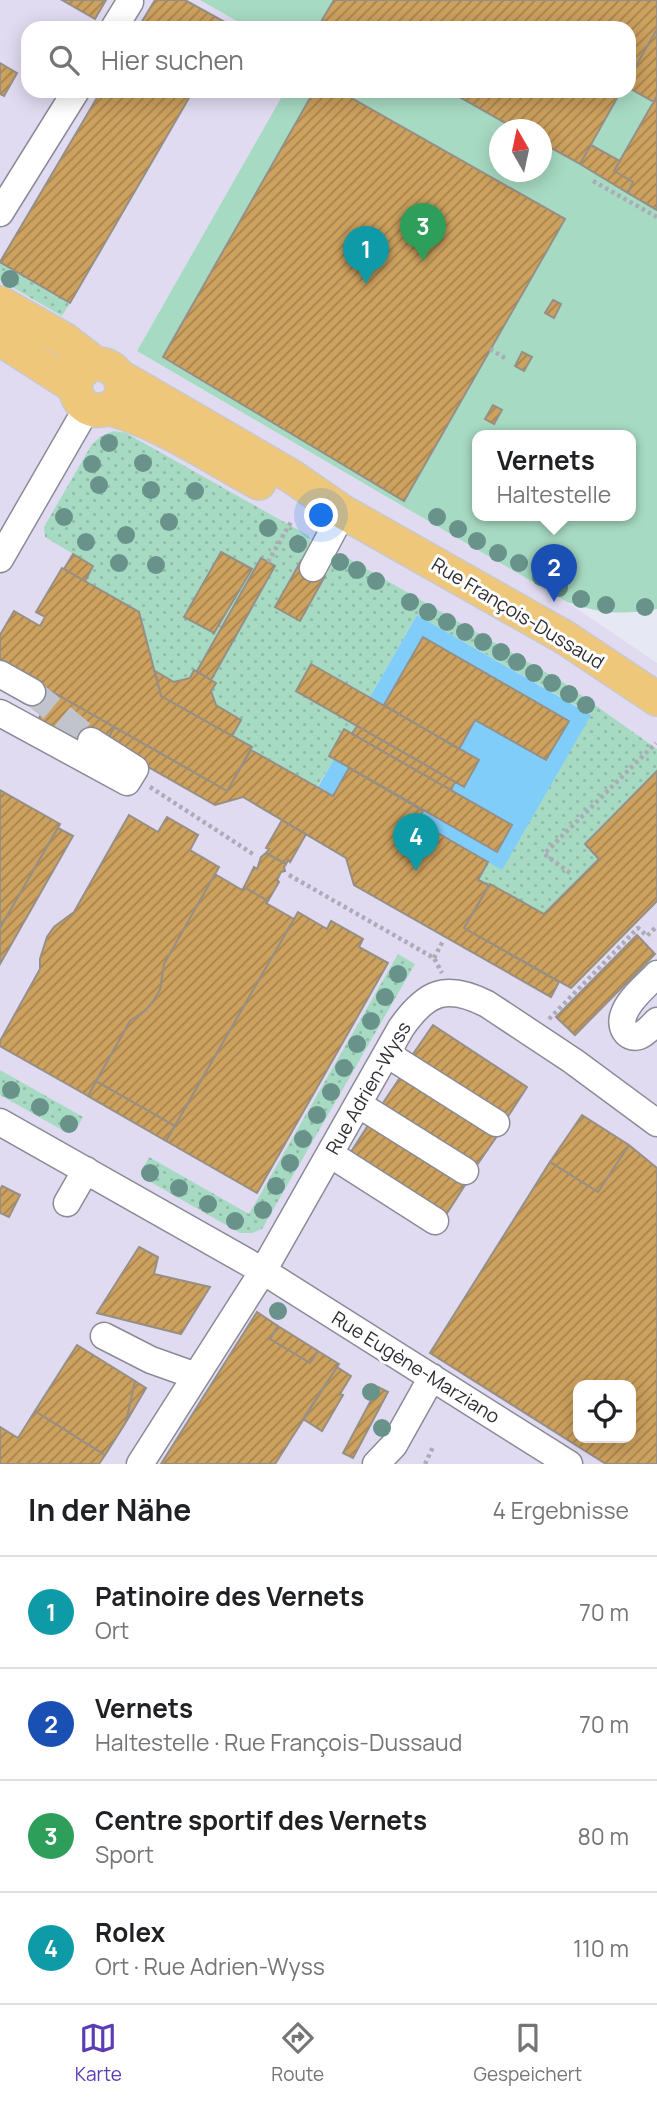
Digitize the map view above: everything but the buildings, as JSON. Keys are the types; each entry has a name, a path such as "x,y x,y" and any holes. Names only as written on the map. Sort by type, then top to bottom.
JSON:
{"main road":[{"name":"Rue François-Dussaud","path":"0,303 65,340 97,388"},
{"name":"Rue François-Dussaud","path":"0,339 97,388 128,414 264,486 343,512 564,637 656,694"}],"street":[{"path":"118,21 130,2"},
{"path":"0,213 72,98"},
{"path":"0,559 97,388"},
{"path":"313,568 343,512"},
{"path":"0,674 32,692"},
{"path":"0,713 127,782 135,769 91,741"},
{"path":"657,974 623,1014 624,1030 630,1036 643,1035 657,1021"},
{"path":"451,992 475,998 534,1034 567,1070 657,1123"},
{"name":"Rue Adrien-Wyss","path":"263,1271 401,1028 428,998 451,992"},
{"path":"387,1054 496,1123"},
{"path":"358,1104 465,1171"},
{"name":"Rue Eugène-Marziano","path":"0,1122 263,1271 569,1464"},
{"path":"330,1154 435,1221"},
{"path":"67,1203 86,1170"},
{"path":"140,1464 263,1271"},
{"path":"104,1336 151,1360 196,1376"},
{"path":"390,1458 432,1377"}],"path":[{"path":"593,181 657,217"},
{"path":"490,349 505,358"},
{"path":"268,562 291,522"},
{"path":"570,873 544,854 656,743"},
{"path":"132,774 253,854"},
{"path":"289,875 434,958 451,992"},
{"path":"534,1034 638,928 647,936 657,926"},
{"path":"434,958 443,941"},
{"path":"425,1464 433,1447"}],"shaded area":[{"path":"0,0 200,0 237,21 21,21 21,98 281,98 137,351 567,602 657,663 657,1464 0,1464"}],"green space":[{"path":"200,0 657,0 657,609 611,612 567,602 137,351 281,98 636,98 636,21 237,21"},
{"path":"0,262 70,303 62,316 0,280"},
{"path":"114,431 126,433 309,536 311,545 276,607 300,620 333,562 346,557 561,681 657,749 657,771 585,843 599,859 544,914 491,884 478,880 488,862 502,869 591,714 417,615 370,697 312,664 296,690 357,726 352,734 344,729 329,756 334,759 317,787 251,750 252,747 232,736 241,720 216,705 211,691 216,683 211,680 275,566 261,559 197,671 194,670 190,678 174,682 155,671 139,612 85,581 93,566 45,537 44,527 92,444 103,435"},
{"path":"398,954 415,964 262,1229 252,1233 240,1233 147,1180 142,1170 149,1157 249,1214"},
{"path":"0,1070 83,1117 76,1130 64,1131 0,1095"}],"water":[{"path":"417,615 591,715 502,870 417,821 423,811 497,852 512,825 451,790 455,782 464,786 479,760 459,749 475,720 546,760 569,720 423,638 384,705 370,697"},
{"path":"334,759 349,768 333,796 318,787"}],"tunnel":[{"path":"32,692 91,741"}],"place":[{"name":"Centre sportif des Vernets","path":"423,261"},
{"name":"Patinoire des Vernets","path":"366,284"},
{"name":"Vernets","path":"554,602"},
{"name":"Rolex","path":"416,871"}]}
